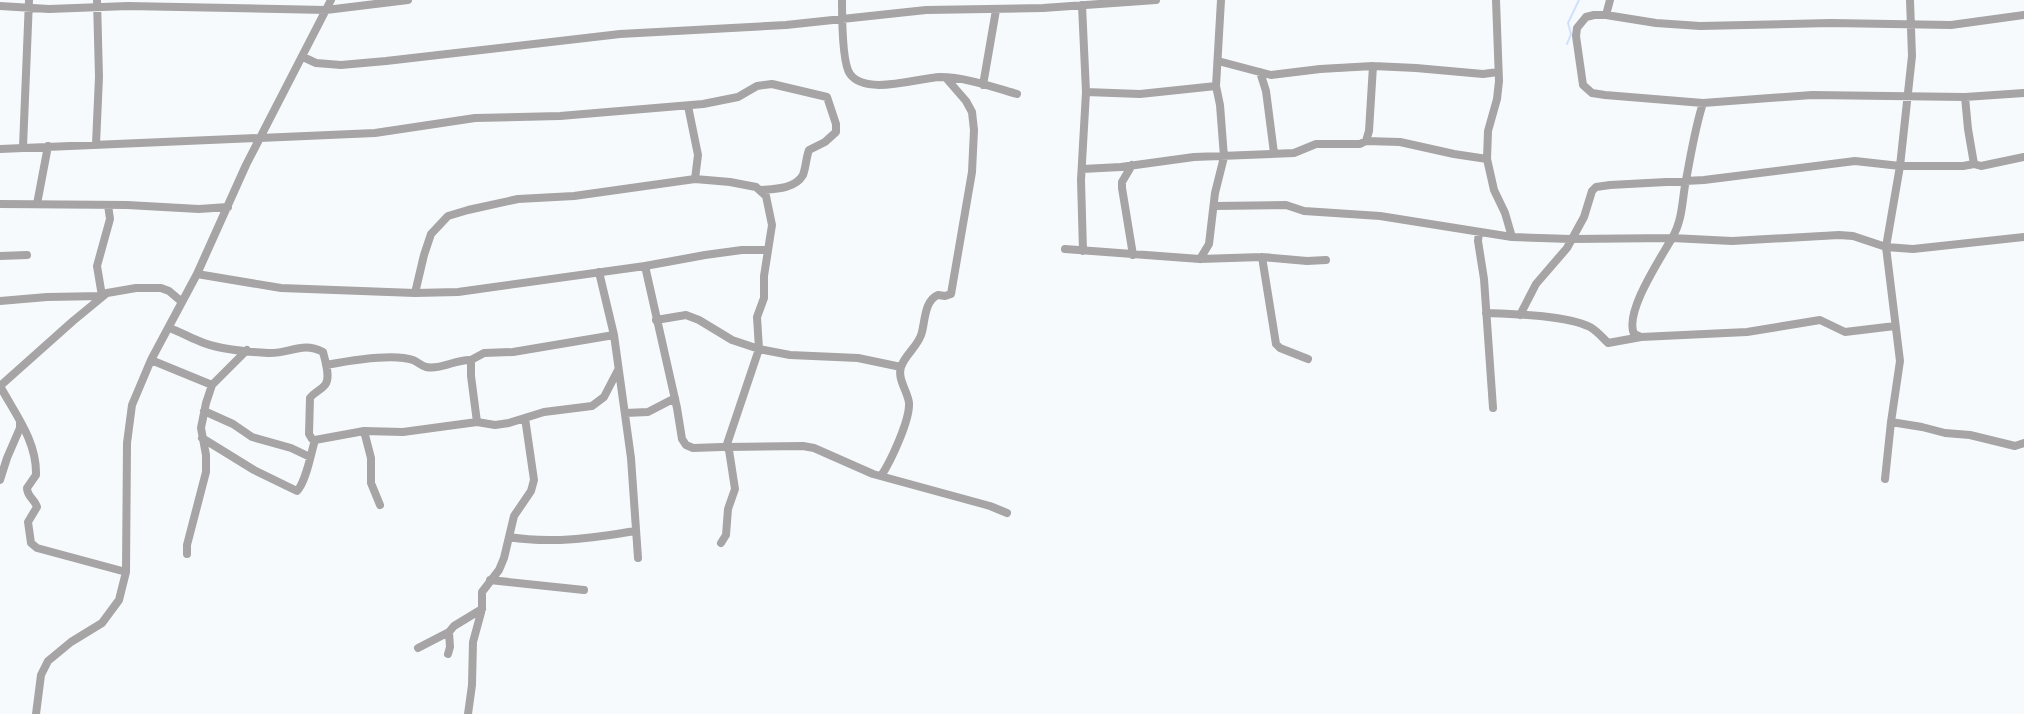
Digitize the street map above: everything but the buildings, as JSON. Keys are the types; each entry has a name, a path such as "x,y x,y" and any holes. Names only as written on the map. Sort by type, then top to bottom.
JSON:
{"street":[{"path":"36,714 41,675 48,661 71,642 102,623 119,600 126,572 129,423 132,405 151,360 197,274 260,137 331,0"},
{"path":"0,6 115,3 326,10 408,0"},
{"path":"842,0 848,69 857,80 890,86 903,82 946,78 1017,93"},
{"path":"303,57 327,65 357,64 620,34 786,25 926,10 996,10 1045,4 1082,5 1156,0"},
{"path":"1200,259 1209,244 1216,184 1224,157 1220,105 1216,86 1221,0"},
{"path":"1496,0 1497,99 1488,131 1486,159 1494,190 1505,213 1512,237"},
{"path":"1606,15 1610,0"},
{"path":"1885,479 1900,369 1886,247 1900,166 1912,56 1910,0"},
{"path":"23,147 29,4"},
{"path":"96,144 99,77 97,4"},
{"path":"1082,5 1086,92 1083,251"},
{"path":"983,85 996,10"},
{"path":"2024,15 1951,25 1831,23 1679,25 1606,15 1586,17 1577,28 1578,61 1583,85 1592,93 1703,103 1812,95 1965,98 2024,93"},
{"path":"1218,61 1279,75 1320,69 1373,66 1484,74 1498,72"},
{"path":"1366,141 1373,66"},
{"path":"1260,72 1266,91 1274,153"},
{"path":"881,476 896,450 908,415 909,400 900,374 901,367 919,340 931,300 938,295 951,294 972,171 974,140 972,112 960,91 946,78"},
{"path":"0,149 375,134 475,118 560,116 688,106 728,99 757,86 772,84 829,98 836,132 825,142 809,150 804,173 800,179 782,188 761,190 745,184 695,179 581,195 518,199 468,210 448,216 438,225 427,243 415,293"},
{"path":"1086,92 1140,94 1216,86"},
{"path":"1965,98 1974,164"},
{"path":"1641,337 1634,334 1631,328 1636,306 1672,238 1680,217 1693,140 1703,103"},
{"path":"688,106 698,155 695,179"},
{"path":"1083,168 1132,165 1194,157 1294,153 1316,144 1360,144 1366,141 1400,142 1486,159"},
{"path":"37,204 48,146"},
{"path":"1520,315 1536,284 1567,248 1584,217 1589,196 1596,187 1741,176 1855,161 1900,166 1974,164 1981,166 2024,158"},
{"path":"1132,165 1122,182 1122,188 1133,255"},
{"path":"726,447 759,349 757,317 764,298 767,250 772,225 766,196 761,190"},
{"path":"0,204 199,209 228,207"},
{"path":"102,296 98,266 110,219 108,205"},
{"path":"1214,206 1281,205 1304,211 1380,216 1512,237 1754,240 1839,234 1853,236 1886,247 1913,249 2024,237"},
{"path":"1479,231 1493,408"},
{"path":"1065,249 1200,259 1262,257 1307,261 1326,260"},
{"path":"197,274 281,288 415,293 458,292 742,250 767,250"},
{"path":"0,256 27,255"},
{"path":"1262,257 1276,344 1280,348 1308,358"},
{"path":"645,266 682,439 686,445 697,448 803,446 881,476 990,506 1007,513"},
{"path":"599,272 614,335 619,368 632,471 638,558"},
{"path":"0,301 102,296 128,289 152,287 169,291 182,302"},
{"path":"102,296 0,386 34,449 36,475 27,488 28,496 34,500 37,507 28,522 31,543 37,548 126,572"},
{"path":"1486,313 1550,318 1589,327 1598,332 1608,343 1641,337 1747,332 1820,320 1845,332 1895,326"},
{"path":"656,320 686,315 732,339 759,349 790,355 858,358 901,367"},
{"path":"169,328 201,342 247,350 285,352 305,346 323,352 327,380 325,385 313,393 310,398 309,434 315,440 364,432 403,432 477,422 495,425 543,412 591,406 604,396 619,368"},
{"path":"326,365 369,358 404,358 414,360 425,367 436,367 471,360 484,353 513,352 614,335"},
{"path":"187,554 187,545 206,472 206,455 201,428 204,411 212,384 247,350"},
{"path":"151,360 212,384"},
{"path":"471,360 477,422"},
{"path":"625,413 648,412 675,398"},
{"path":"204,411 233,424 252,437 291,448 310,457"},
{"path":"468,714 472,685 473,642 482,609 482,592 499,570 514,516 531,491 534,480 525,418"},
{"path":"0,480 20,428 20,420"},
{"path":"1891,422 1945,433 1970,435 2014,446 2024,443"},
{"path":"364,432 371,458 371,483 380,505"},
{"path":"202,438 254,470 294,490 300,489 315,440"},
{"path":"721,543 726,535 728,509 735,489 729,450 726,447"},
{"path":"509,537 550,540 605,536 635,531"},
{"path":"490,580 584,590"},
{"path":"418,648 449,632 454,626 482,609"},
{"path":"448,654 449,632"}],"waterway":[{"path":"1567,44 1571,34 1568,23 1579,0"}]}
